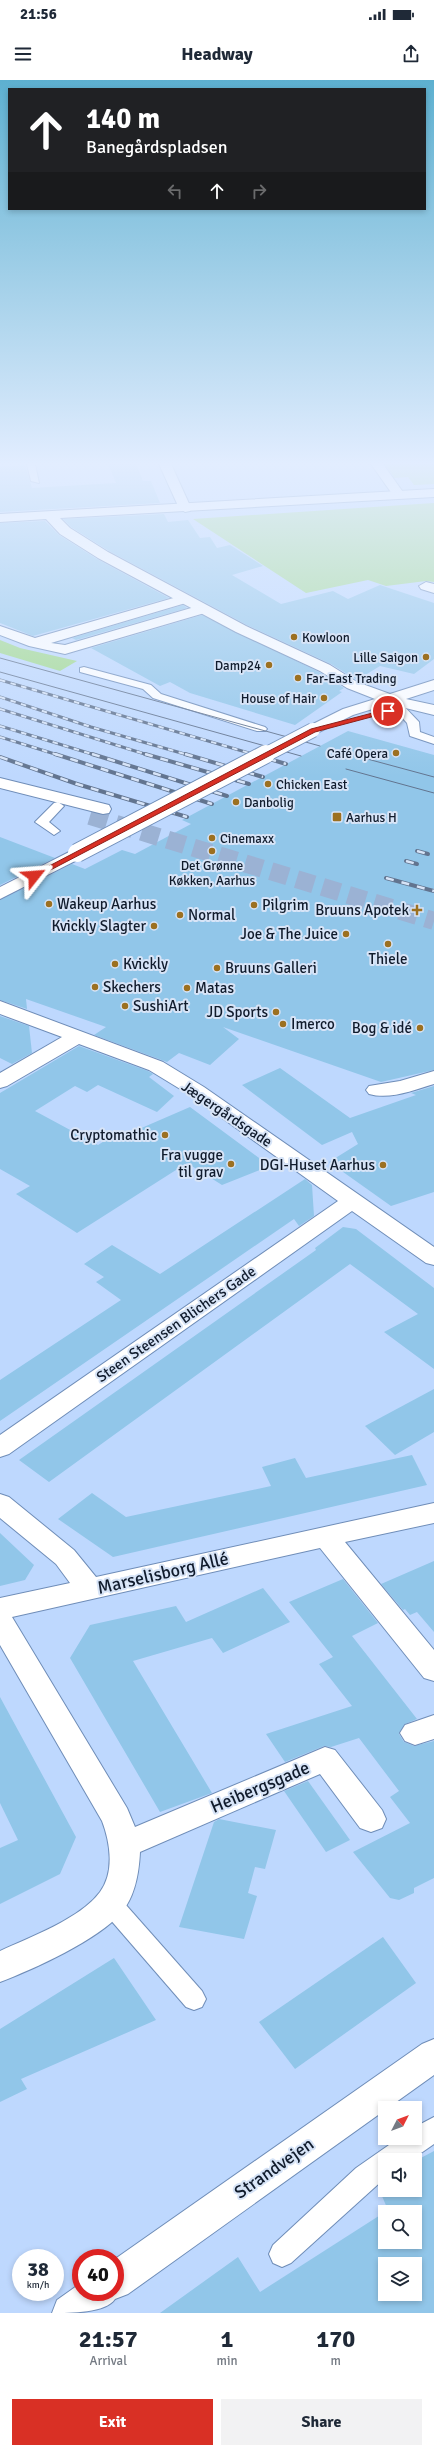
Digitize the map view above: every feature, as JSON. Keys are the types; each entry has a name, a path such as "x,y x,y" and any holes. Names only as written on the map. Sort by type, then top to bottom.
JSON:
{"street":[{"path":"128,568 203,609 325,668 352,685 396,704"},
{"path":"34,643 184,599"},
{"path":"0,630 34,643 65,650 203,609"},
{"path":"325,668 434,702"},
{"path":"418,698 434,685"},
{"path":"0,894 313,730 396,704 434,695"},
{"path":"418,698 434,710"},
{"path":"0,783 96,813 58,806 0,787"},
{"name":"Jægergårdsgade","path":"0,1007 156,1066 197,1091 434,1258"},
{"path":"0,1082 78,1036"},
{"path":"376,1090 402,1087 434,1077"},
{"name":"Steen Steensen Blichers Gade","path":"0,1448 352,1201"},
{"path":"0,1504 65,1557 91,1590"},
{"name":"Marselisborg Allé","path":"0,1609 434,1513"},
{"path":"325,1536 434,1670"},
{"path":"0,1621 116,1817 125,1845 123,1877 110,1902 87,1921 55,1940 0,1967"},
{"name":"Heibergsgade","path":"125,1845 325,1759 371,1819"},
{"name":"Strandvejen","path":"124,2275 434,2055"},
{"path":"70,2313 87,2301"}],"lane":[{"path":"84,670 147,688 157,696 261,729"},
{"path":"396,704 413,722 414,734 434,741"},
{"path":"54,831 41,822 58,806"},
{"path":"110,1902 194,1998"},
{"path":"399,2153 434,2128"},
{"path":"282,2254 365,2177 378,2168"}],"green space":[{"path":"268,568 434,568 434,582 426,581 386,586 368,580 306,593"},
{"path":"0,640 20,648 77,661 60,671 0,653"}],"building":[{"path":"0,568 114,568 169,598 33,636 0,623"},
{"path":"141,568 255,568 232,575 281,604 333,591 348,599 380,585 434,603 434,659 414,674 380,666 357,680 331,664 247,625"},
{"path":"183,605 187,608 76,640 72,638"},
{"path":"202,615 319,672 344,688 339,691 342,692 295,725 190,693 170,682 160,686 91,648"},
{"name":"Bruuns Galleri","path":"348,731 434,755 434,1070 381,1082 223,1027 239,1039 210,1065 179,1053 167,1062 94,1035 106,1027 26,999 27,1009 0,1000 0,900 72,864 85,869 122,850 135,854 191,824 182,820"},
{"path":"0,837 55,858 0,885"},
{"path":"0,1016 29,1026 32,1053 12,1064 0,1058"},
{"path":"79,1046 148,1071 153,1074 149,1077 174,1096 157,1112 98,1085 87,1092 75,1086 35,1111 98,1145 120,1131 123,1136 190,1107 270,1166 222,1185 187,1163 77,1233 16,1194 30,1186 0,1169 0,1093"},
{"name":"DGI-Huset Aarhus","path":"280,1068 350,1118 416,1095 411,1093 434,1086 434,1192 391,1206 329,1162 358,1144 352,1132 322,1145 242,1085"},
{"path":"305,1179 312,1185 314,1216 299,1226 294,1219 0,1421 0,1380 121,1300 96,1282 104,1277 84,1264 112,1245 160,1274"},
{"path":"343,1227 356,1229 434,1288 434,1369 384,1332 418,1314 350,1264 49,1482 19,1460 316,1250 315,1248"},
{"path":"434,1389 434,1432 395,1455 365,1426"},
{"path":"412,1455 427,1485 113,1557 58,1519 92,1493 126,1517 271,1486 262,1467 295,1458 306,1478"},
{"path":"0,1533 34,1565 25,1580 0,1586"},
{"path":"434,1561 434,1632 417,1612 410,1615 405,1609 403,1610 381,1584"},
{"path":"343,1579 378,1623 352,1636 417,1719 405,1724 399,1734 404,1742 414,1746 434,1741 434,1878 414,1888 414,1893 399,1900 390,1898 353,1852 410,1823 390,1797 399,1791 359,1738 331,1747 324,1746 285,1762 266,1734 352,1706 319,1664 333,1657 289,1602"},
{"path":"263,1588 290,1622 223,1653 212,1638 133,1661 212,1793 160,1812 70,1658 90,1625 176,1606 186,1622"},
{"path":"0,1697 76,1837 60,1874 0,1904 0,1848 18,1840 0,1803"},
{"path":"308,1781 350,1840 326,1852 284,1791"},
{"path":"219,1819 276,1830 265,1869 255,1867 248,1893 257,1896 244,1939 179,1927 214,1822"},
{"path":"383,1937 416,1983 295,2069 259,2022"},
{"path":"114,1958 156,2020 21,2079 27,2089 0,2102 0,2029"},
{"path":"434,2151 434,2313 160,2313 238,2257 260,2292 378,2216 378,2249 422,2249 422,2205 386,2205 382,2197 422,2197 422,2157"}],"tunnel":[{"path":"90,816 434,921"}],"tram line":[{"path":"0,658 320,746"},
{"path":"0,672 301,756"},
{"path":"360,757 434,777"},
{"path":"346,769 434,793"}],"railway":[{"path":"0,680 256,755"},
{"path":"0,697 91,727 188,755"},
{"path":"0,709 148,755"},
{"path":"0,726 95,755"},
{"path":"0,737 58,755"},
{"path":"55,754 212,804"},
{"path":"92,754 227,796"},
{"path":"145,754 249,784"},
{"path":"185,754 263,777"},
{"path":"253,754 286,764"},
{"path":"0,757 77,784 187,817"},
{"path":"417,851 428,854"},
{"path":"406,861 417,864"},
{"path":"386,878 434,891"}],"place":[{"name":"Kowloon","path":"294,637"},
{"name":"Lille Saigon","path":"426,657"},
{"name":"Damp24","path":"269,665"},
{"name":"Far-East Trading","path":"298,678"},
{"name":"House of Hair","path":"324,698"},
{"name":"Café Opera","path":"396,753"},
{"name":"Chicken East","path":"268,784"},
{"name":"Danbolig","path":"236,802"},
{"name":"Aarhus H","path":"337,817"},
{"name":"Cinemaxx","path":"212,838"},
{"name":"Det Grønne Køkken, Aarhus","path":"212,851"},
{"name":"Wakeup Aarhus","path":"49,904"},
{"name":"Pilgrim","path":"254,905"},
{"name":"Bruuns Apotek","path":"417,910"},
{"name":"Normal","path":"180,915"},
{"name":"Kvickly Slagter","path":"154,926"},
{"name":"Joe & The Juice","path":"346,934"},
{"name":"Thiele","path":"388,944"},
{"name":"Kvickly","path":"115,964"},
{"name":"Bruuns Galleri","path":"217,968"},
{"name":"Skechers","path":"95,987"},
{"name":"Matas","path":"187,988"},
{"name":"SushiArt","path":"125,1006"},
{"name":"JD Sports","path":"276,1012"},
{"name":"Imerco","path":"283,1024"},
{"name":"Bog & idé","path":"420,1028"},
{"name":"Cryptomathic","path":"165,1135"},
{"name":"Fra vugge til grav","path":"231,1164"},
{"name":"DGI-Huset Aarhus","path":"383,1165"}],"route":[{"path":"34,876 313,730 388,711"}]}
